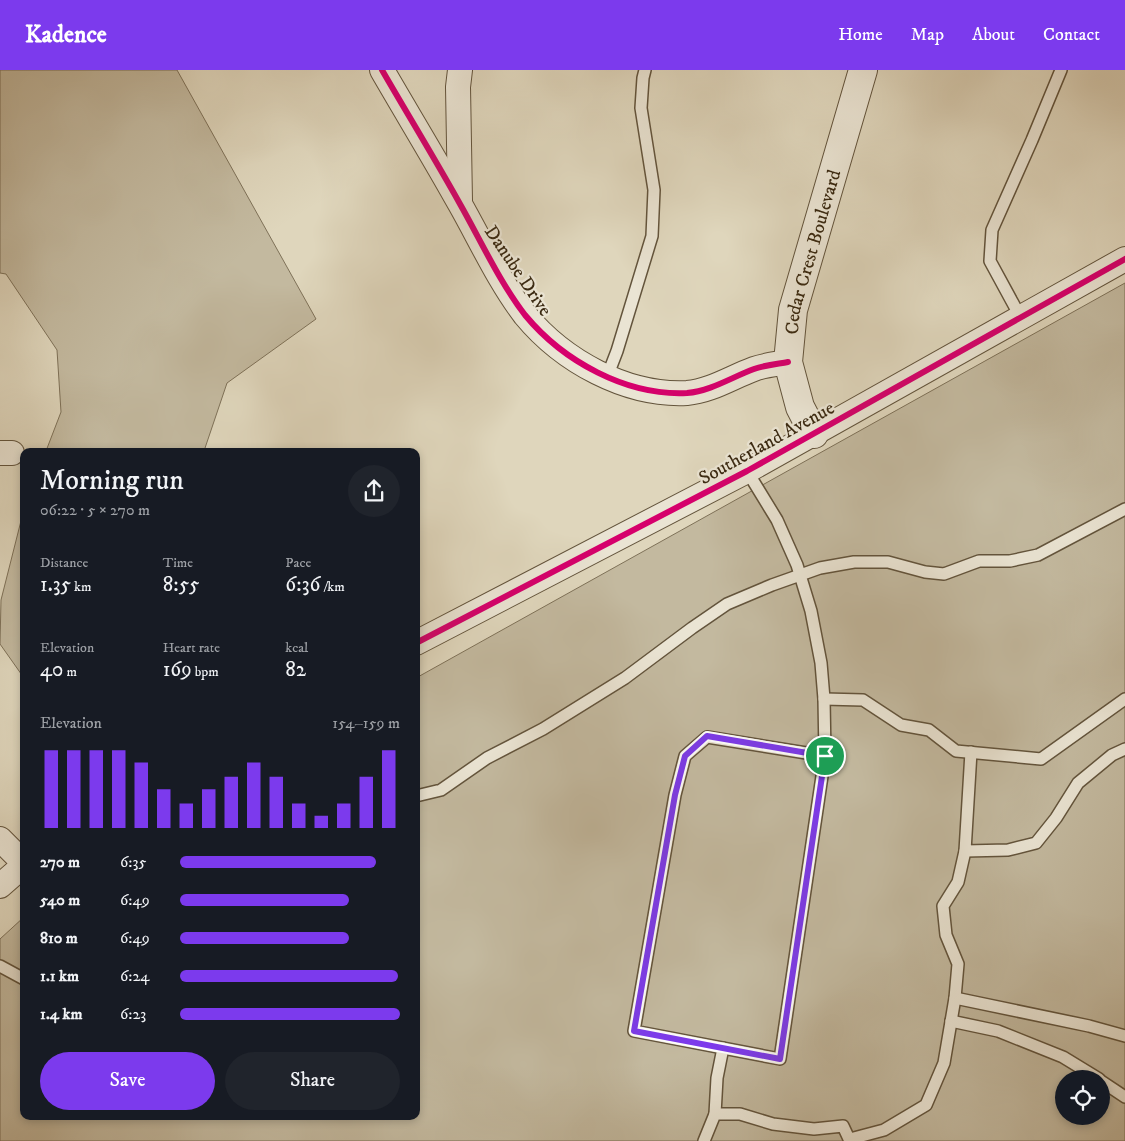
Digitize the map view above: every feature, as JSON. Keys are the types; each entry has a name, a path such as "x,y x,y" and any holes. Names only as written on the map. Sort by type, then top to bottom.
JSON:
{"street":[{"name":"Danube Drive","path":"382,70 460,203 492,265 526,315 550,339 578,361 607,377 630,386 660,393 688,393 717,386 756,369 788,362"},
{"path":"460,70 458,87 460,203"},
{"name":"Cedar Crest Boulevard","path":"814,434 800,407 788,362 793,310 863,70"},
{"name":"Southerland Avenue","path":"420,641 747,471 1125,259"},
{"path":"0,839 20,860"},
{"path":"0,886 20,868"}],"lane":[{"path":"607,377 617,351 652,236 654,190 641,108 645,70"},
{"path":"1021,318 990,261 992,230 1061,70"},
{"path":"747,471 777,520 801,576 813,620 821,663 824,699 825,756 780,1059 634,1031 675,795 685,756 707,736 825,756"},
{"path":"420,795 441,790 487,758 543,729 617,683 727,604 772,585 820,568 854,562 888,562 925,572 944,574 979,562 1010,561 1038,555 1125,509"},
{"path":"824,699 863,700 901,725 929,730 956,751 1041,759 1125,699"},
{"path":"965,851 1008,850 1036,843 1056,818 1078,783 1112,755 1125,749"},
{"path":"715,1114 740,1114 773,1124 814,1129 843,1126 850,1140 884,1130 926,1106 944,1063 955,998 958,964 946,936 943,906 958,882 965,851 971,752"},
{"path":"0,966 20,977"},
{"path":"955,998 1089,1026 1125,1036"},
{"path":"951,1021 998,1031 1063,1057 1084,1070"},
{"path":"704,1141 715,1114 717,1078 723,1048"},
{"path":"1110,1087 1125,1097"}],"shaded area":[{"path":"0,70 177,70 316,319 227,383 205,448 47,448 61,412 57,350 6,274 0,273"},
{"path":"1125,283 1125,1141 0,1141 0,939 20,921 20,1120 420,1120 420,676"},
{"path":"20,525 20,672 0,644 1,600"}],"cycle path":[{"path":"382,70 451,187 507,289 525,315 540,332 577,361 619,382 641,389 687,393 713,387 758,368 788,362"},
{"path":"420,641 747,471 1125,259"}],"route":[{"path":"707,736 825,756 780,1059 634,1031 675,795 685,756 707,736"}]}
